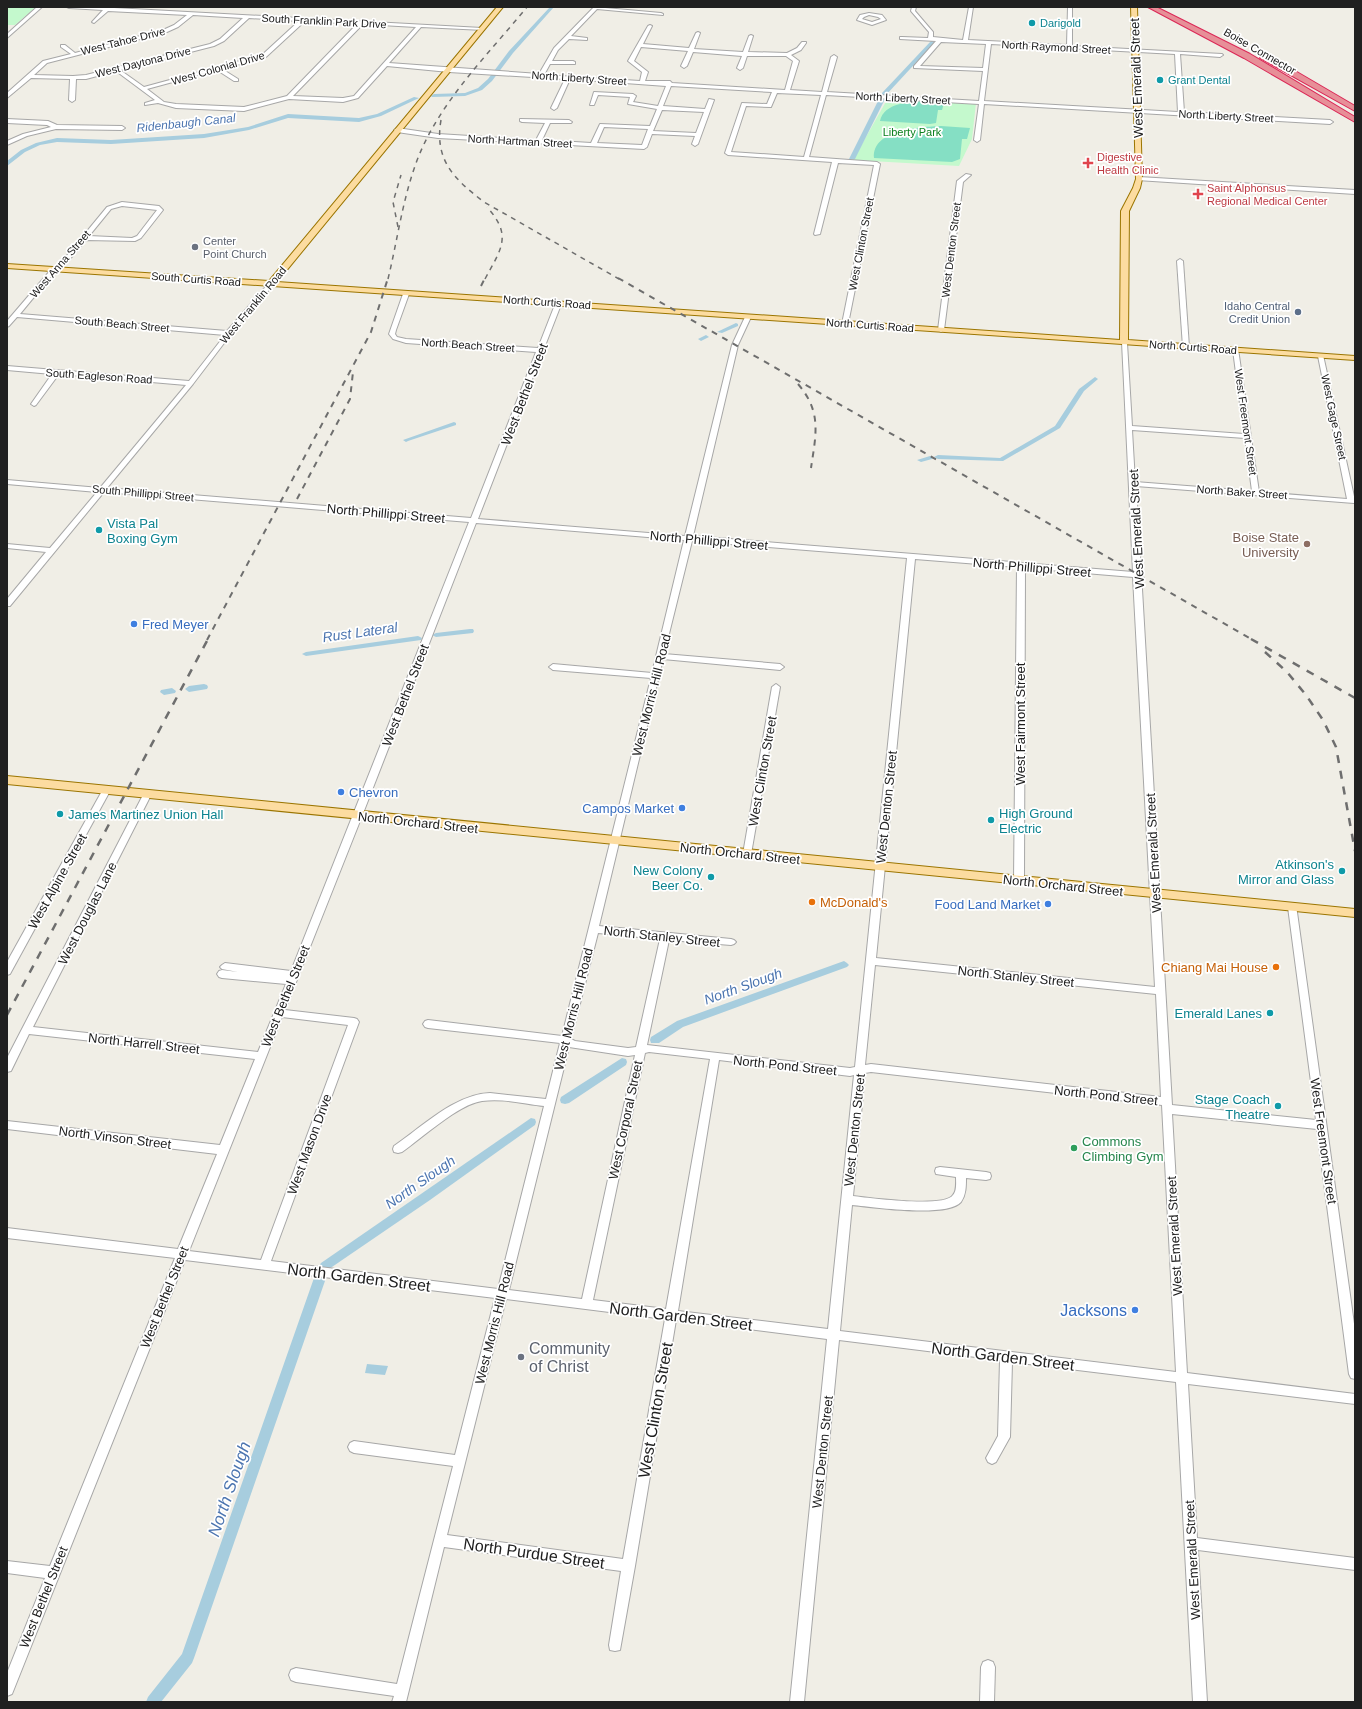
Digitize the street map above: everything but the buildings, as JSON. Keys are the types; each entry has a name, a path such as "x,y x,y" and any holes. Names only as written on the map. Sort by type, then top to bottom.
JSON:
{"highway":[{"name":"Boise Connector","path":"1151,7 1235,49 1355,120"},
{"path":"1166,7 1199,22"},
{"name":"Boise Connector","path":"1234,40 1297,74 1355,109"}],"main road":[{"name":"West Franklin Road","path":"271,284 500,7"},
{"name":"West Emerald Street","path":"1124,343 1125,211 1127,204 1137,191 1139,179 1134,7"},
{"name":"South Curtis Road","path":"7,266 385,292"},
{"name":"North Curtis Road","path":"385,292 559,302 845,324 1355,358"},
{"name":"North Orchard Street","path":"7,780 1355,914"}],"street":[{"path":"7,37 40,7"},
{"name":"South Franklin Park Drive","path":"69,7 482,29"},
{"path":"541,75 548,62 567,37 597,7 661,14"},
{"path":"877,15 880,7"},
{"path":"914,7 913,11 931,32 930,38 940,40"},
{"path":"965,42 971,7"},
{"path":"1069,47 1070,7"},
{"path":"1349,7 1355,7"},
{"path":"94,22 107,9"},
{"name":"West Tahoe Drive","path":"7,96 45,62 165,32 176,26 191,14"},
{"name":"West Daytona Drive","path":"28,76 73,78 212,45 222,40 247,17"},
{"name":"West Colonial Drive","path":"143,89 264,56 303,20"},
{"path":"289,97 361,23"},
{"path":"11,26 18,27"},
{"path":"116,69 159,101 176,106 233,110 254,107 289,97 350,99 356,96 418,26"},
{"path":"642,82 645,72 644,69 633,64 632,61 650,26"},
{"path":"684,66 698,34"},
{"path":"740,68 751,36"},
{"path":"567,37 585,39"},
{"name":"North Raymond Street","path":"902,38 1220,55"},
{"path":"940,40 916,67 985,70"},
{"path":"977,140 989,43"},
{"path":"639,45 744,55 788,55 799,49 804,44"},
{"name":"West Tahoe Drive","path":"63,46 74,54"},
{"path":"1177,53 1181,114"},
{"path":"787,91 796,61 788,55"},
{"path":"806,159 834,57"},
{"path":"548,62 572,63"},
{"name":"North Liberty Street","path":"385,64 449,70 670,83 775,91 1330,122"},
{"path":"219,69 236,80"},
{"path":"554,108 569,77"},
{"path":"72,100 73,78"},
{"path":"651,130 670,83"},
{"path":"775,91 769,106 744,104 728,153 800,157 835,162 817,234"},
{"path":"592,104 596,94 633,96 630,102 647,107 707,111"},
{"path":"695,144 711,100"},
{"path":"147,104 159,101"},
{"path":"522,120 569,122"},
{"path":"7,121 48,123 56,127"},
{"path":"538,142 548,121"},
{"path":"593,145 602,125 698,135"},
{"path":"7,143 24,134 56,127 122,128"},
{"name":"North Hartman Street","path":"397,130 438,136 644,147 651,130"},
{"name":"West Clinton Street","path":"835,162 877,164 845,324"},
{"name":"West Denton Street","path":"941,330 960,182 968,175"},
{"path":"1139,179 1355,192"},
{"name":"West Anna Street","path":"7,324 51,273 58,269 109,208 114,205 122,204 154,206 160,210 139,237 133,240 84,238"},
{"path":"1180,261 1186,347"},
{"name":"West Franklin Road","path":"7,604 100,490 191,383 271,284"},
{"name":"North Beach Street","path":"406,294 393,330 392,334 395,338 406,341 541,350"},
{"name":"West Bethel Street","path":"7,1689 260,1056 358,816 559,302"},
{"name":"South Beach Street","path":"15,315 230,333"},
{"name":"West Morris Hill Road","path":"401,1696 594,929 690,538 735,345 748,317"},
{"name":"West Emerald Street","path":"1124,343 1130,428 1200,1702"},
{"name":"West Freemont Street","path":"1236,350 1256,493"},
{"name":"West Gage Street","path":"1321,356 1351,501"},
{"name":"South Eagleson Road","path":"7,368 191,383"},
{"path":"34,404 57,372"},
{"path":"1130,428 1248,436"},
{"name":"South Phillippi Street","path":"7,482 280,504"},
{"name":"North Baker Street","path":"1133,484 1351,501"},
{"name":"North Phillippi Street","path":"280,504 1138,575"},
{"path":"7,546 51,550"},
{"name":"West Denton Street","path":"797,1702 911,557"},
{"name":"West Fairmont Street","path":"1019,881 1021,566"},
{"path":"661,656 780,666"},
{"path":"553,667 656,676"},
{"name":"West Clinton Street","path":"747,854 776,687"},
{"name":"West Alpine Street","path":"7,971 106,791"},
{"name":"West Douglas Lane","path":"7,1068 147,795"},
{"name":"West Freemont Street","path":"1293,907 1355,1374"},
{"name":"North Stanley Street","path":"594,929 731,942"},
{"name":"West Corporal Street","path":"586,1305 665,936"},
{"name":"North Stanley Street","path":"871,961 1161,991"},
{"path":"224,971 292,978"},
{"name":"West Mason Drive","path":"264,1265 354,1022 278,1013"},
{"name":"North Pond Street","path":"428,1024 565,1040 573,1045 628,1052 649,1048 850,1072 871,1068 1322,1125"},
{"name":"North Harrell Street","path":"27,1030 260,1056"},
{"name":"West Clinton Street","path":"615,1645 715,1057"},
{"path":"398,1149 460,1106 480,1098 497,1097 549,1103"},
{"name":"North Vinson Street","path":"7,1125 223,1150"},
{"path":"940,1171 986,1176"},
{"path":"847,1200 904,1206 947,1205 957,1199 961,1190 961,1173"},
{"name":"North Garden Street","path":"7,1233 1355,1399"},
{"path":"992,1458 1004,1436 1006,1356"},
{"path":"354,1447 460,1461"},
{"name":"North Purdue Street","path":"440,1540 629,1566"},
{"path":"1191,1543 1355,1564"},
{"path":"7,1566 53,1573"},
{"path":"987,1702 988,1667"},
{"path":"296,1675 401,1696"}],"green space":[{"path":"7,7 36,7 15,25 7,25"},
{"name":"Liberty Park","path":"888,98 976,103 972,139 959,166 853,160"},
{"path":"927,101 944,103 942,110 938,110 936,123 930,124 880,121 887,110 899,104"},
{"path":"941,126 970,128 967,139 962,139 960,159 952,162 874,158 875,148 889,135 910,129"}],"water":[{"path":"367,1364 388,1366 385,1375 365,1373"}],"waterway":[{"name":"Ridenbaugh Canal","path":"434,96 465,95 480,89 490,80 511,52 552,7"},
{"path":"884,94 933,42"},
{"name":"Ridenbaugh Canal","path":"7,164 23,151 38,144 57,140 111,142 204,136 249,128 288,116 359,120 379,115 416,98"},
{"path":"852,159 882,99"},
{"path":"720,332 736,325"},
{"path":"701,339 706,337"},
{"name":"Rust Lateral","path":"938,457 1001,460 1058,427 1081,390 1095,379"},
{"path":"406,440 454,424"},
{"name":"Rust Lateral","path":"921,460 930,458"},
{"name":"Rust Lateral","path":"436,635 470,631"},
{"name":"Rust Lateral","path":"306,654 418,638"},
{"name":"Rust Lateral","path":"189,689 204,687"},
{"name":"Rust Lateral","path":"164,692 172,691"},
{"name":"North Slough","path":"655,1040 680,1024 844,965"},
{"name":"North Slough","path":"565,1100 622,1062"},
{"name":"North Slough","path":"325,1266 426,1197 531,1122"},
{"name":"North Slough","path":"153,1702 187,1658 320,1278"}],"railway":[{"path":"388,279 410,180 424,144 436,122 464,82 527,7"},
{"path":"441,120 440,134 444,157 455,176 473,194 484,202 619,279"},
{"path":"398,227 393,202 401,175"},
{"path":"485,279 500,251 502,243 500,226 487,207"},
{"path":"207,640 371,332 388,278"},
{"path":"481,286 485,278"},
{"path":"618,278 1253,640"},
{"path":"297,499 350,399 353,372"},
{"path":"798,384 806,394 814,414 815,434 811,468"},
{"path":"7,1015 208,639"},
{"path":"1251,639 1355,698"},
{"path":"1265,652 1287,672 1306,695 1323,720 1336,747 1355,851"}],"place":[{"name":"Darigold","path":"1032,23"},
{"name":"Grant Dental","path":"1160,80"},
{"name":"Digestive Health Clinic","path":"1088,163"},
{"name":"Saint Alphonsus Regional Medical Center","path":"1198,194"},
{"name":"Center Point Church","path":"195,247"},
{"name":"Idaho Central Credit Union","path":"1298,312"},
{"name":"Vista Pal Boxing Gym","path":"99,530"},
{"name":"Boise State University","path":"1307,544"},
{"name":"Fred Meyer","path":"134,624"},
{"name":"Chevron","path":"341,792"},
{"name":"Campos Market","path":"682,808"},
{"name":"James Martinez Union Hall","path":"60,814"},
{"name":"High Ground Electric","path":"991,820"},
{"name":"Atkinson's Mirror and Glass","path":"1342,871"},
{"name":"New Colony Beer Co.","path":"711,877"},
{"name":"McDonald's","path":"812,902"},
{"name":"Food Land Market","path":"1048,904"},
{"name":"Chiang Mai House","path":"1276,967"},
{"name":"Emerald Lanes","path":"1270,1013"},
{"name":"Stage Coach Theatre","path":"1278,1106"},
{"name":"Commons Climbing Gym","path":"1074,1148"},
{"name":"Jacksons","path":"1135,1310"},
{"name":"Community of Christ","path":"521,1357"}]}
